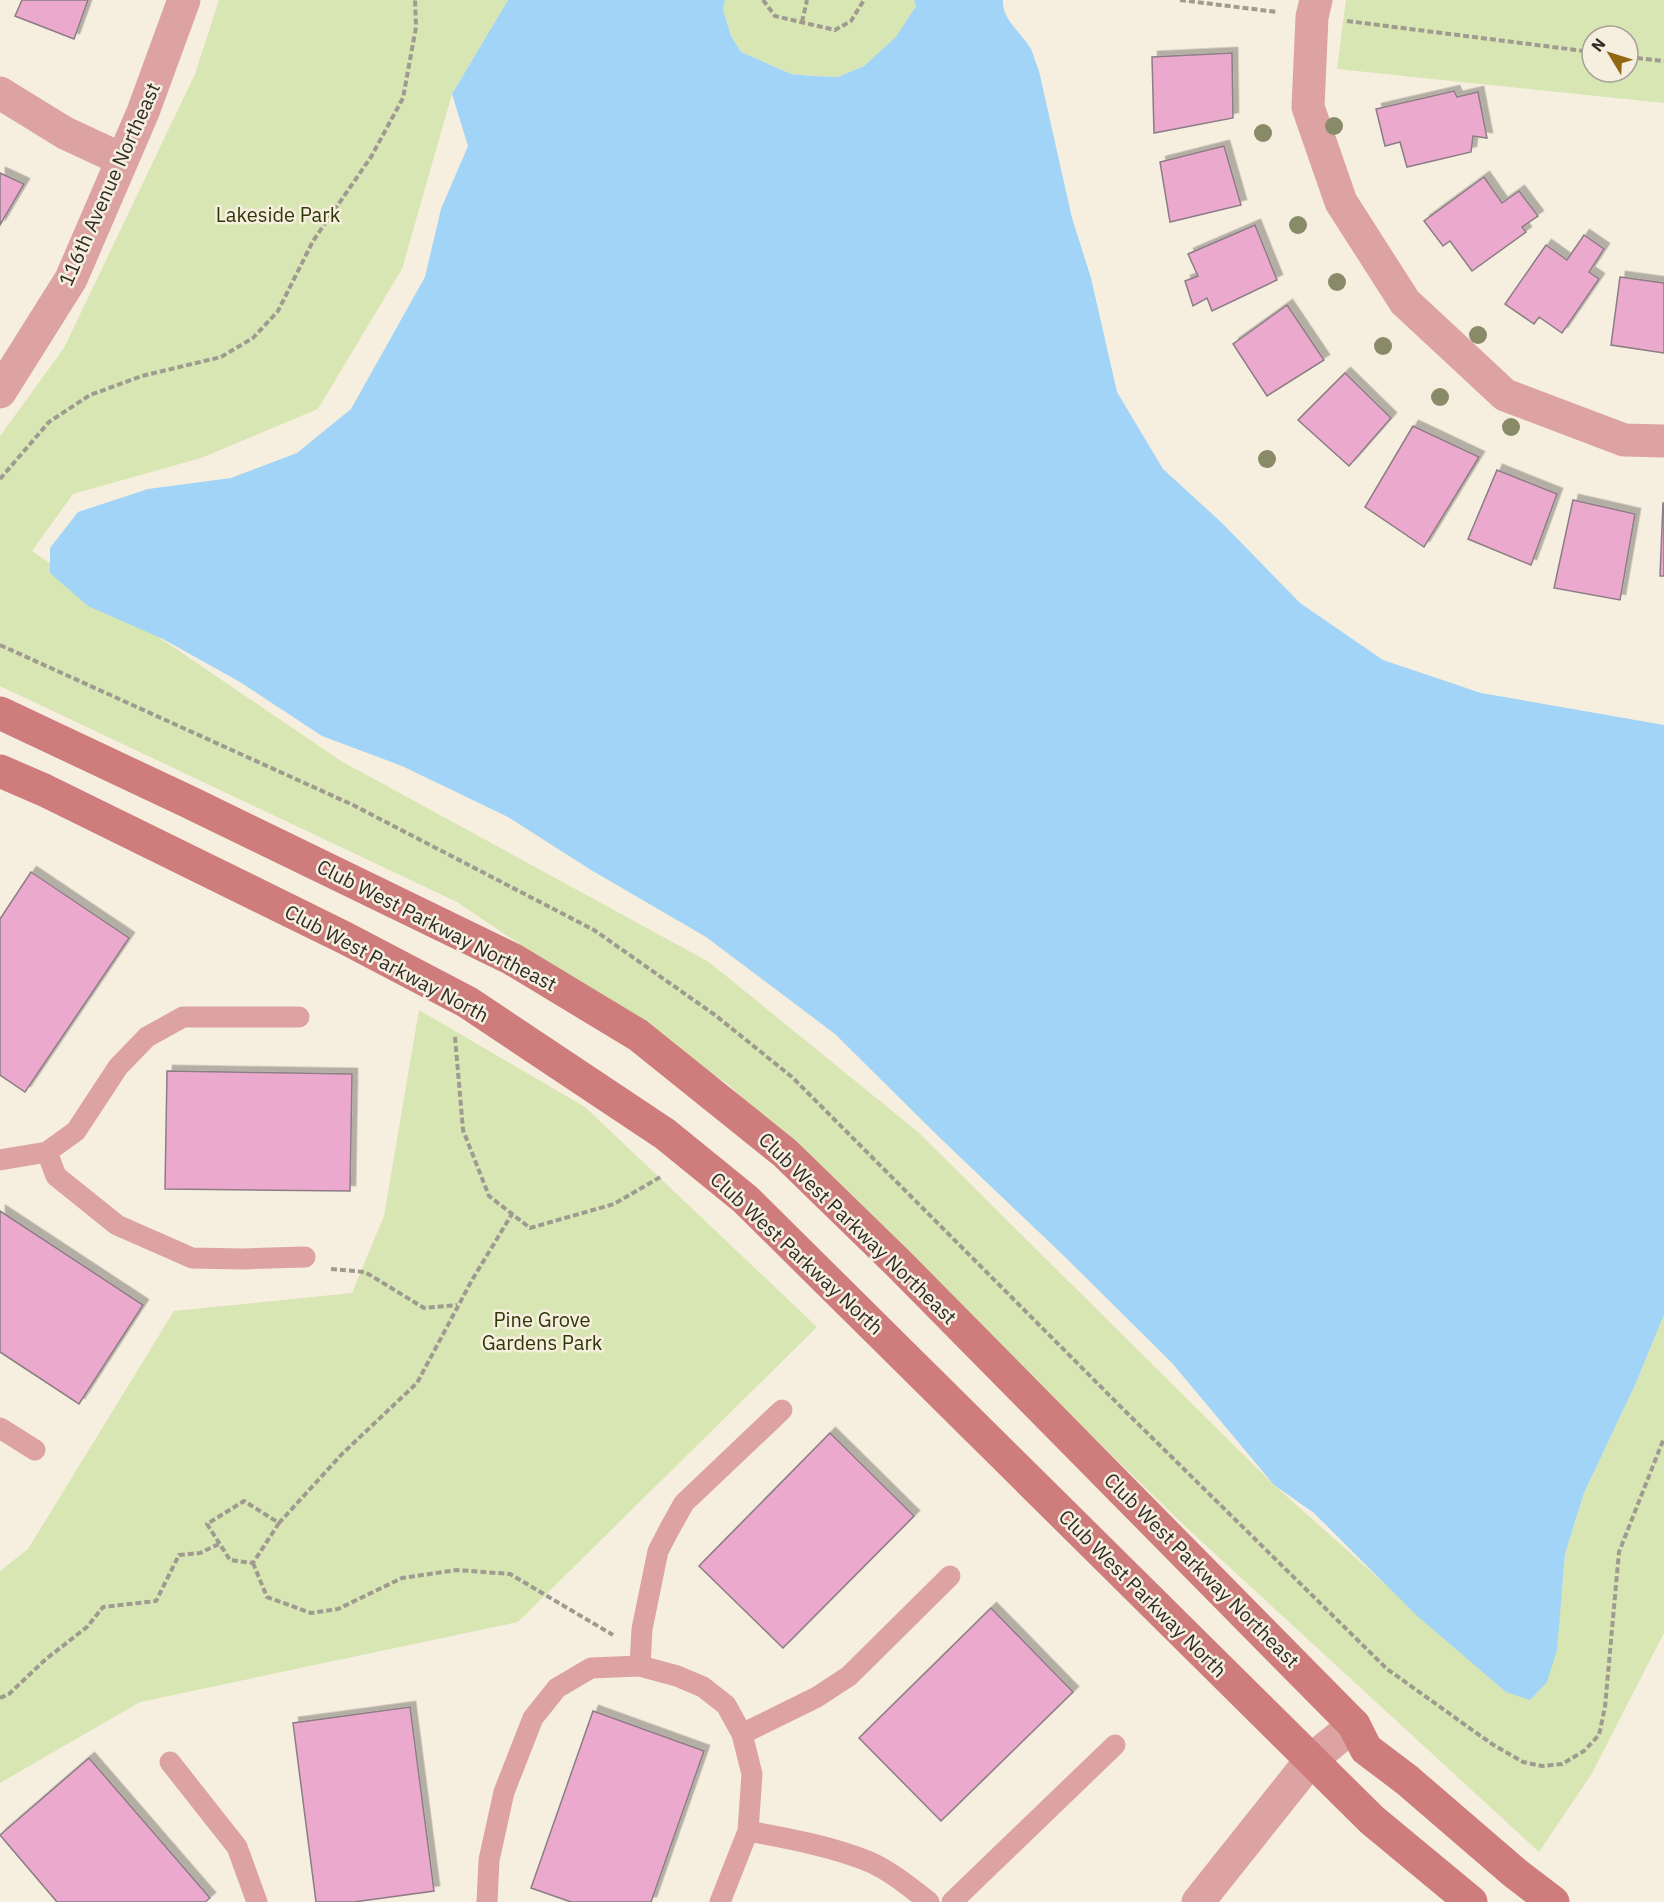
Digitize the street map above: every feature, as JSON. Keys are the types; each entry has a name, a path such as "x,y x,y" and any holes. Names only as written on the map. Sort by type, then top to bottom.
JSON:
{"street":[{"name":"116th Avenue Northeast","path":"0,392 71,279 143,112 183,0"},
{"path":"1314,8 1308,107 1341,202 1405,302 1505,395 1624,440 1664,441"},
{"path":"0,93 66,133 121,159"},
{"name":"Club West Parkway Northeast","path":"0,713 512,959 638,1035 785,1152 897,1262 1354,1725 1366,1749 1407,1780 1515,1873 1553,1902"},
{"name":"Club West Parkway North","path":"0,771 44,790 345,938 467,1002 665,1134 745,1199 1372,1820 1471,1902"},
{"path":"1198,1902 1311,1760 1354,1725"}],"lane":[{"path":"0,1160 47,1152 76,1131 118,1067 147,1037 183,1017 299,1017"},
{"path":"47,1152 56,1176 117,1225 192,1258 305,1257"},
{"path":"640,1666 642,1629 658,1551 669,1528 684,1503 782,1410"},
{"path":"0,1428 35,1450"},
{"path":"742,1734 817,1697 849,1676 950,1576"},
{"path":"487,1902 489,1860 504,1792 533,1718 558,1688 591,1668 640,1666 703,1687 726,1705 742,1734 752,1774 748,1831 720,1902"},
{"path":"952,1902 1115,1745"},
{"path":"170,1762 237,1846 257,1902"},
{"path":"748,1831 798,1840 871,1863 900,1880 929,1902"}],"path":[{"path":"0,479 50,422 90,395 142,375 221,357 254,338 278,311 313,241 371,157 404,98 416,27 415,0"},
{"path":"763,0 775,16 835,30 851,21 864,0"},
{"path":"802,22 807,0"},
{"path":"1180,0 1314,8 1580,50"},
{"path":"1640,58 1664,61"},
{"path":"0,645 353,805 594,930 715,1015 792,1077 1127,1413 1387,1669 1492,1744 1523,1762 1542,1766 1562,1764 1584,1751 1599,1735 1605,1707 1619,1552 1664,1438"},
{"path":"454,1030 463,1130 489,1196 530,1228 614,1204 662,1176"},
{"path":"253,1563 279,1523 342,1454 417,1383 458,1305 512,1214"},
{"path":"305,1257 320,1268 365,1272 424,1308 458,1305"},
{"path":"253,1563 230,1560 207,1524 244,1501 279,1523"},
{"path":"0,1698 9,1694 46,1659 87,1627 103,1607 156,1600 179,1555 200,1553 221,1543"},
{"path":"253,1563 267,1597 311,1614 338,1609 402,1578 457,1570 510,1574 624,1642 640,1666"}],"green space":[{"name":"Lakeside Park","path":"219,0 508,0 452,94 402,269 318,409 201,458 73,494 32,551 341,761 709,962 918,1132 1274,1485 1506,1692 1562,1591 1565,1554 1584,1493 1635,1385 1664,1315 1664,1633 1591,1775 1539,1852 1188,1529 729,1085 457,902 0,686 0,436 64,348 195,74"},
{"path":"725,0 914,0 916,6 897,37 864,66 838,77 791,74 741,52 731,36 723,10"},
{"path":"1346,0 1664,0 1664,103 1337,69"},
{"name":"Pine Grove Gardens Park","path":"419,1010 585,1107 817,1327 518,1622 140,1702 0,1783 0,1571 28,1549 174,1311 352,1293 384,1216"}],"water":[{"path":"508,0 725,0 723,10 731,36 741,52 791,74 838,77 864,66 896,37 916,6 914,0 1003,0 1005,14 1031,49 1039,71 1072,218 1091,278 1117,392 1163,469 1222,523 1300,603 1383,660 1481,693 1664,725 1664,1315 1635,1385 1584,1493 1565,1554 1557,1650 1547,1682 1530,1700 1506,1692 1416,1615 1314,1513 1274,1485 1172,1363 835,1034 706,937 591,870 508,817 402,766 322,736 240,682 163,639 88,606 50,573 50,548 78,512 148,489 231,478 297,453 351,409 425,277 441,209 468,146 452,94"}],"building":[{"path":"22,0 88,0 74,39 15,16"},
{"path":"1232,53 1233,118 1154,133 1152,57"},
{"path":"1454,91 1457,97 1478,92 1487,138 1473,136 1471,152 1407,167 1400,142 1385,146 1376,109"},
{"path":"1224,146 1241,205 1170,222 1160,162"},
{"path":"0,173 24,184 0,225"},
{"path":"1484,177 1502,203 1519,191 1538,216 1522,227 1526,232 1472,271 1450,241 1443,246 1424,221"},
{"path":"1255,225 1277,280 1212,311 1207,298 1193,306 1185,281 1198,276 1188,254"},
{"path":"1584,235 1604,249 1589,272 1599,279 1562,333 1539,317 1534,324 1505,304 1546,245 1567,260"},
{"path":"1620,277 1664,283 1664,353 1611,345"},
{"path":"1287,305 1324,360 1267,396 1233,344"},
{"path":"1345,373 1391,418 1349,466 1298,420"},
{"path":"1413,426 1479,457 1424,547 1365,507"},
{"path":"1497,470 1557,494 1531,565 1468,539"},
{"path":"1573,500 1635,514 1620,600 1554,588"},
{"path":"1663,503 1664,576 1660,576"},
{"path":"31,872 129,938 25,1092 0,1075 0,919"},
{"path":"167,1071 352,1074 350,1191 165,1189"},
{"path":"0,1211 143,1305 79,1404 0,1352"},
{"path":"830,1433 914,1516 783,1648 699,1566"},
{"path":"991,1608 1073,1692 941,1821 859,1738"},
{"path":"410,1707 434,1891 354,1902 316,1902 293,1723"},
{"path":"593,1711 704,1751 651,1902 571,1902 531,1888"},
{"path":"89,1758 210,1898 205,1902 57,1902 0,1835"}]}
